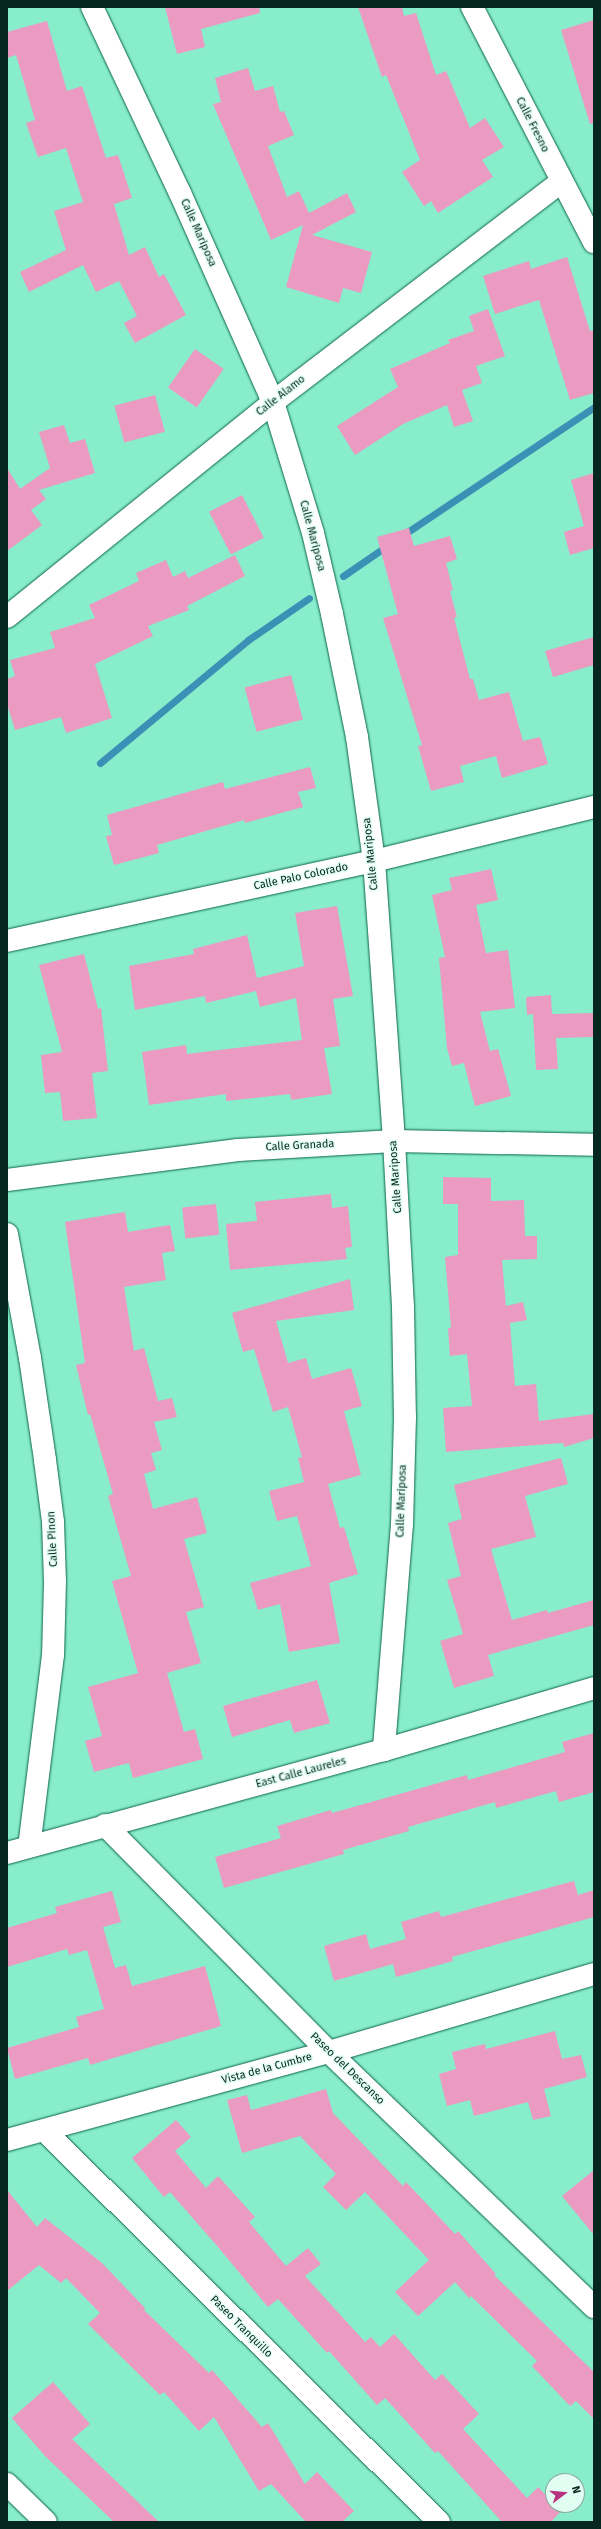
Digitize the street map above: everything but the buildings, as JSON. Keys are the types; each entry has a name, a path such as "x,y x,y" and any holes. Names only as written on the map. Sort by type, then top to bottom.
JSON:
{"street":[{"name":"Calle Mariposa","path":"92,7 180,193 273,402 313,533 332,614 356,737 374,861 394,1141 403,1307 404,1424 402,1524 384,1750"},
{"name":"Calle Fresno","path":"472,7 561,182 594,242"},
{"name":"Calle Alamo","path":"7,617 273,402 561,182"},
{"name":"Calle Palo Colorado","path":"7,941 374,861 594,807"},
{"name":"Calle Granada","path":"7,1180 238,1150 394,1141 594,1145"},
{"name":"Calle Pinon","path":"7,1234 30,1358 53,1522 55,1581 53,1655 29,1847"},
{"name":"East Calle Laureles","path":"7,1853 384,1750 594,1688"},
{"name":"Paseo del Descanso","path":"105,1825 329,2052 594,2307"},
{"name":"Vista de la Cumbre","path":"7,2140 45,2131 329,2052 594,1974"},
{"name":"Paseo Tranquillo","path":"45,2131 438,2522"},
{"path":"7,2484 46,2522"}],"waterway":[{"path":"403,535 594,407"},
{"path":"343,576 388,545"},
{"path":"100,763 248,640 309,598"}]}
